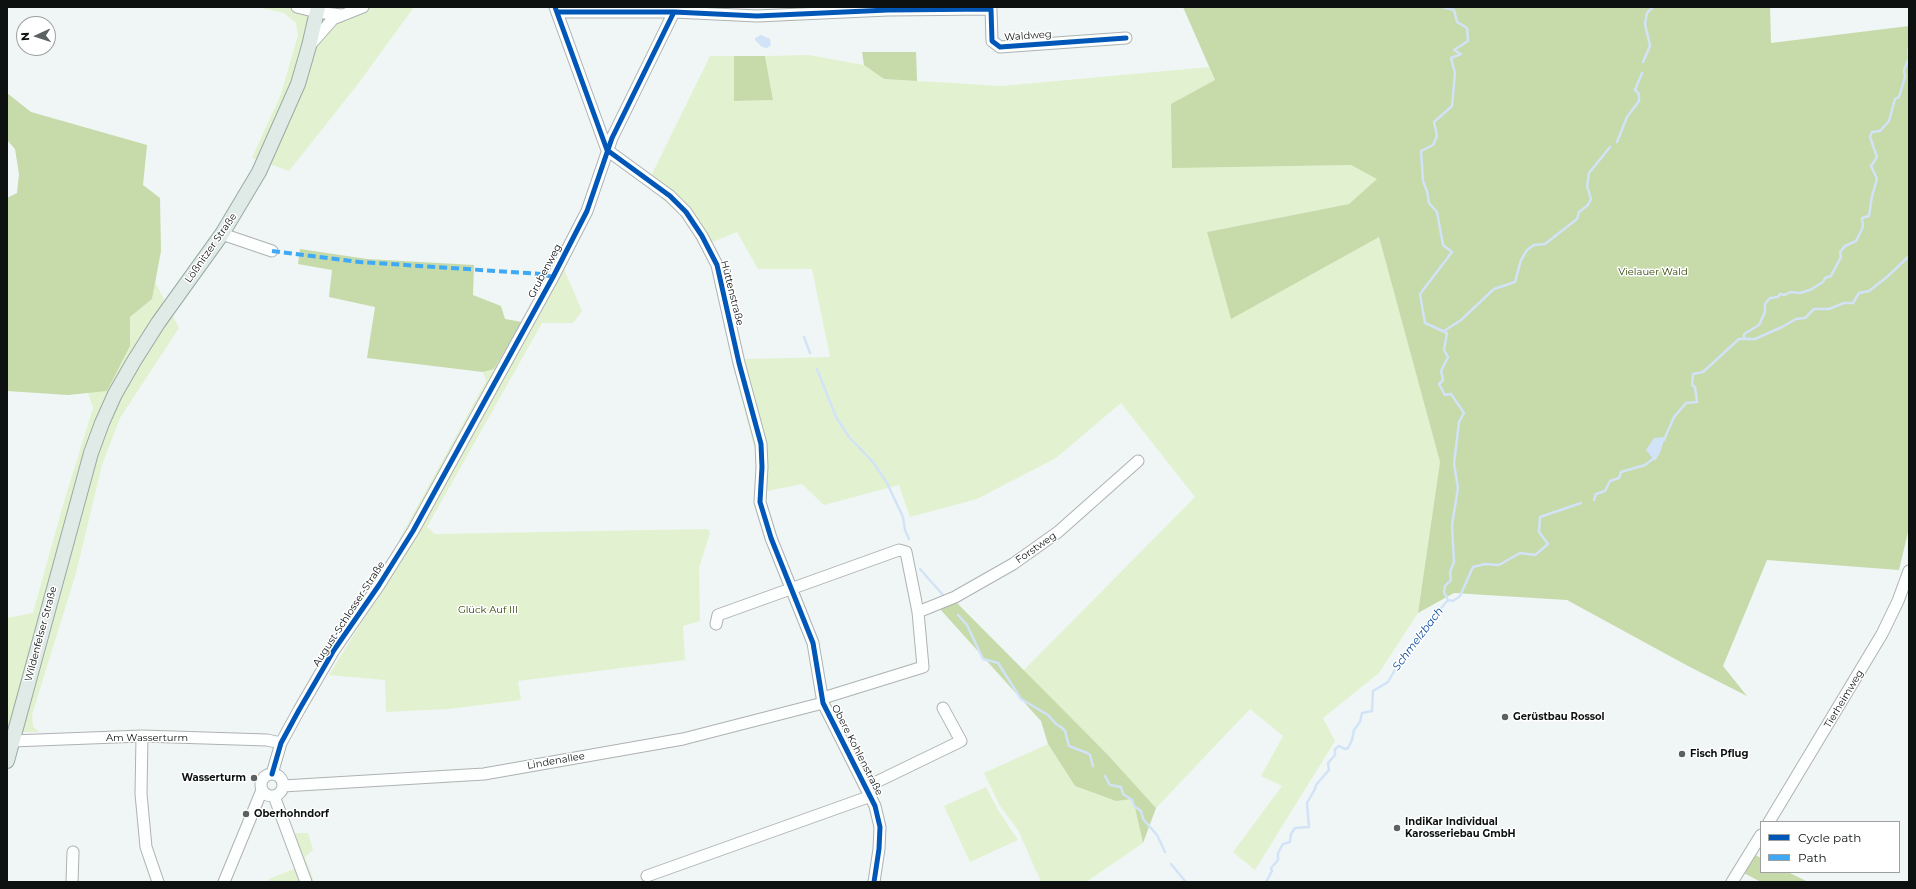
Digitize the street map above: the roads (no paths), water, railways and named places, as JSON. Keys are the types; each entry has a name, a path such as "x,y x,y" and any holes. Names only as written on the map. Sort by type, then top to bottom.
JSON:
{"main road":[{"name":"Lößnitzer Straße","path":"75,508 91,453 115,394 158,323 222,234 259,172 279,131 298,84 309,46 317,9"},
{"name":"Wildenfelser Straße","path":"7,761 75,508"}],"street":[{"path":"297,7 317,9 341,15"},
{"path":"309,46 327,24 341,15 363,7"},
{"path":"556,9 607,150"},
{"name":"Waldweg","path":"556,9 757,16 888,10 991,9 992,41 1000,47 1126,38"},
{"name":"Grubenweg","path":"413,530 553,277 587,211 607,150 674,12"},
{"name":"Hüttenstraße","path":"607,150 670,196 686,212 702,236 717,265 761,444 762,467 760,502 771,538"},
{"path":"222,234 272,251"},
{"name":"Forstweg","path":"918,612 955,597 1013,564 1058,532 1138,461"},
{"name":"August-Schlosser-Straße","path":"272,774 280,743 334,650 380,585 413,530"},
{"name":"Obere Kohlenstraße","path":"771,538 813,644 823,700 869,791 880,827 879,849 874,882"},
{"path":"716,624 718,615 899,550 906,552 918,612"},
{"name":"Tierheimweg","path":"1770,821 1882,634 1898,601 1909,571"},
{"name":"Obere Kohlenstraße","path":"823,700 922,667 918,612"},
{"name":"Lindenallee","path":"283,786 484,774 683,739 823,700"},
{"path":"869,791 961,741 943,708"},
{"path":"142,736 141,794 146,847 158,882"},
{"name":"Am Wasserturm","path":"12,741 142,736 267,740 280,743"},
{"path":"224,882 262,790 262,779 272,774 281,779 283,786 280,792 274,796 267,795 262,790"},
{"name":"Obere Kohlenstraße","path":"646,876 869,791"},
{"path":"274,796 306,882"},
{"path":"1732,882 1760,837"},
{"path":"72,882 73,852"}],"water":[{"path":"761,35 770,39 771,45 767,48 762,47 755,40 755,38"},
{"path":"1665,437 1660,453 1655,461 1646,450 1654,438"}],"waterway":[{"name":"Schmelzbach","path":"1266,882 1272,871 1271,868 1278,860 1278,853 1283,844 1290,842 1291,834 1295,828 1309,827 1307,803 1316,785 1329,770 1328,763 1335,755 1335,749 1339,746 1345,749 1348,748 1352,740 1354,730 1360,722 1362,713 1372,711 1373,691 1388,682 1404,654 1409,650 1413,643 1420,638 1425,627 1448,600 1444,592 1445,586 1451,580 1450,572 1454,562 1452,525 1458,488 1454,464 1459,422 1464,413 1451,394 1445,395 1439,384 1443,380 1441,371 1448,357 1444,350 1447,333 1425,323 1420,294 1452,252 1443,245 1437,212 1429,203 1427,191 1423,181 1421,151 1433,145 1437,136 1434,122 1452,106 1455,73 1451,58 1461,54 1454,50 1468,41 1467,28 1457,22 1454,10 1442,7"},
{"path":"1643,62 1650,46 1645,24 1647,13 1653,7"},
{"path":"1744,339 1744,334 1759,325 1765,312 1765,304 1770,298 1778,297 1780,294 1785,295 1790,292 1800,293 1810,290 1823,282 1825,278 1831,276 1841,257 1840,252 1845,246 1856,241 1863,227 1862,218 1869,216 1872,196 1877,179 1871,166 1877,157 1870,137 1872,132 1880,131 1889,121 1895,99 1899,97 1905,77 1904,70 1909,58 1909,48"},
{"path":"1617,142 1627,117 1639,101 1639,94 1635,90 1642,73"},
{"path":"1444,331 1461,320 1494,289 1515,282 1521,260 1527,250 1534,245 1545,244 1577,219 1579,212 1588,205 1591,199 1587,186 1589,173 1610,147"},
{"path":"1664,440 1674,417 1686,403 1697,402 1695,387 1692,385 1693,374 1703,372 1739,339 1755,339 1796,319 1805,318 1814,309 1829,309 1844,303 1853,303 1859,293 1869,291 1887,277 1909,256"},
{"path":"804,337 810,353"},
{"path":"817,369 836,417 849,437 873,462 887,483 903,517 905,530 909,539"},
{"path":"1594,500 1596,494 1605,491 1610,481 1619,478 1621,472 1645,465 1654,458"},
{"path":"1448,600 1453,601 1460,596 1473,567 1485,564 1499,565 1520,553 1535,555 1548,544 1539,532 1540,517 1581,503"},
{"path":"920,569 943,595"},
{"path":"958,615 967,625 983,659 998,663 1021,699 1048,715 1061,727 1065,731 1069,746 1090,755 1093,766"},
{"path":"1105,776 1110,785 1121,787 1123,794 1132,800 1134,806 1141,811 1143,819 1157,835 1165,852"},
{"path":"1171,864 1186,882"}],"place":[{"name":"Gerüstbau Rossol","path":"1505,717"},
{"name":"Fisch Pflug","path":"1682,754"},
{"name":"Wasserturm","path":"254,778"},
{"name":"Oberhohndorf","path":"246,814"},
{"name":"IndiKar Individual Karosseriebau GmbH","path":"1397,828"}],"park label":[{"name":"Vielauer Wald","path":"1653,272"},
{"name":"Glück Auf III","path":"488,610"}]}
